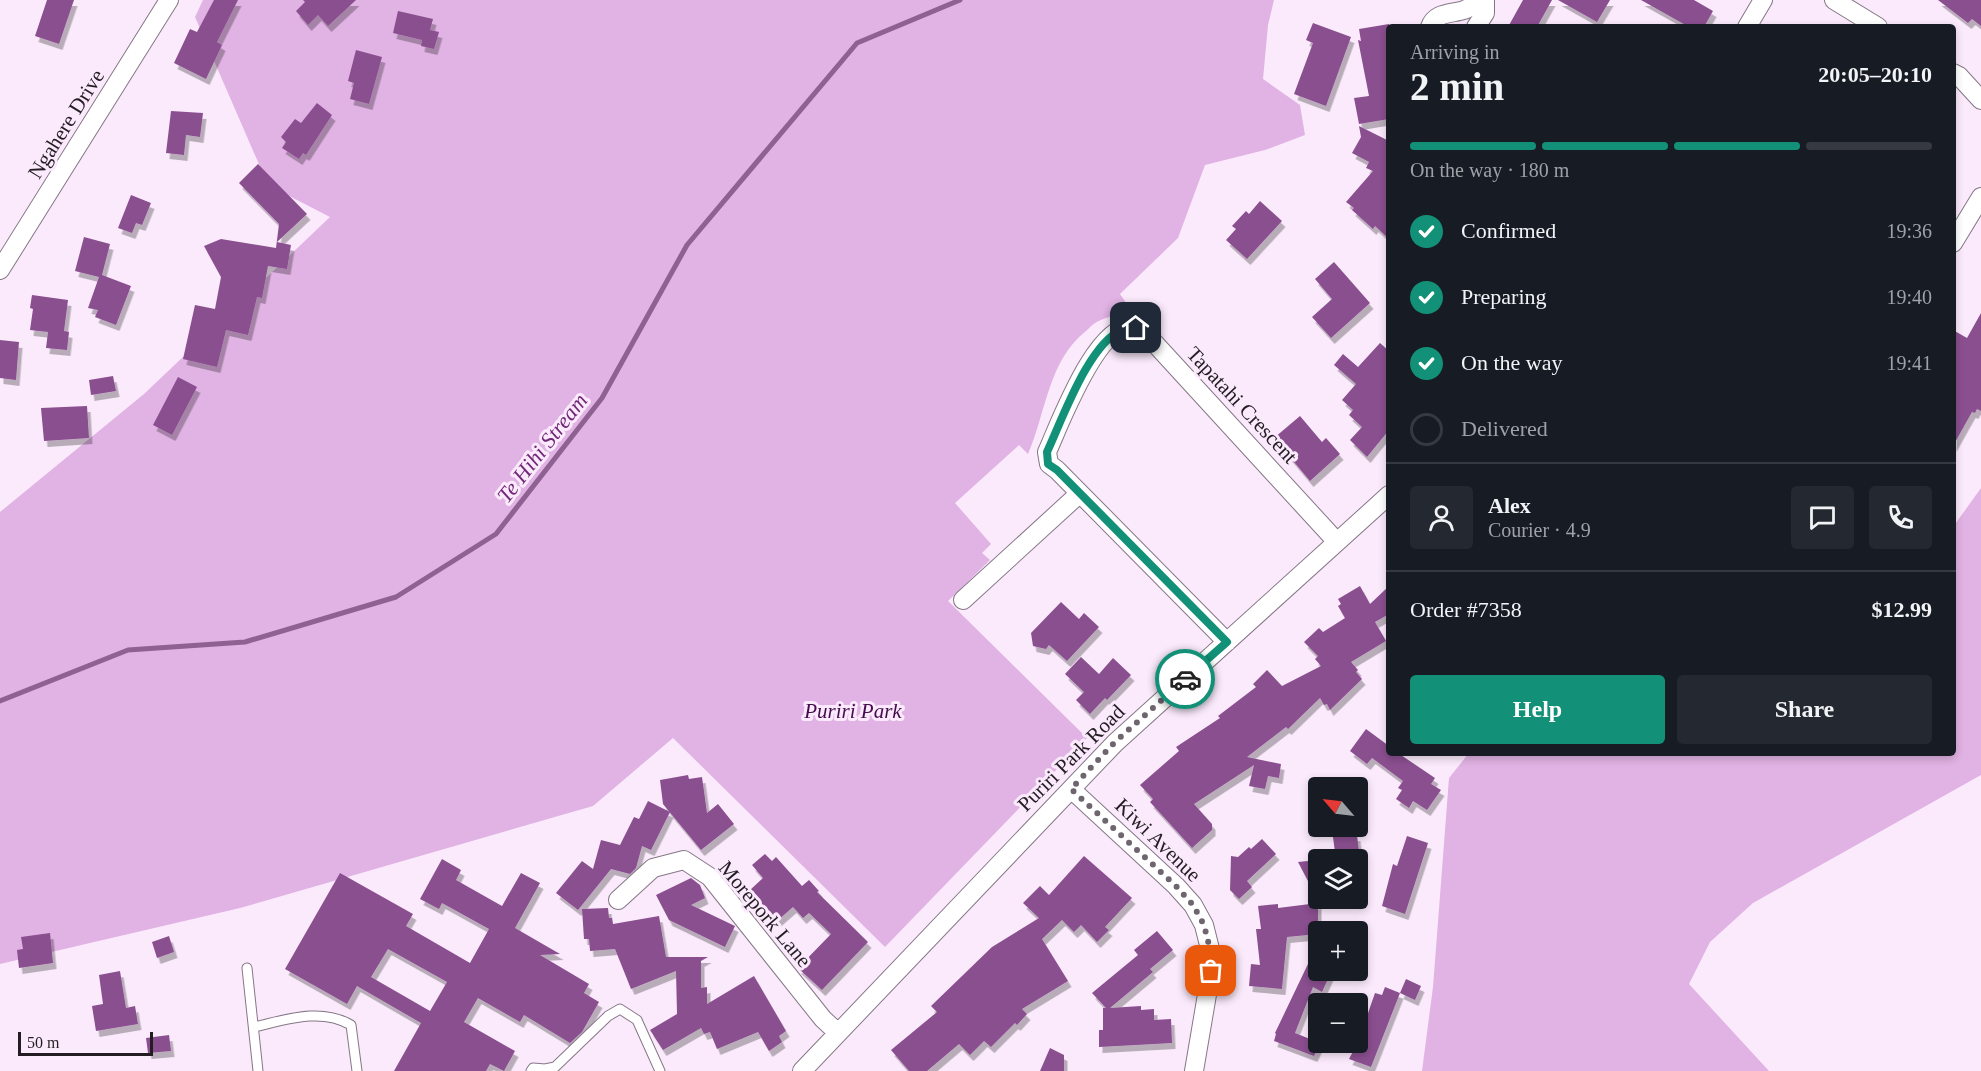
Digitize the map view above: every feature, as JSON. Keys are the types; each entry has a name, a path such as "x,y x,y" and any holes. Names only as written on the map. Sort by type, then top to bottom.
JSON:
{"street":[{"name":"Ngahere Drive","path":"0,270 169,0"},
{"path":"1431,24 1438,16 1467,9 1483,0 1485,13 1478,24"},
{"path":"1749,24 1763,0"},
{"path":"1834,0 1873,24"},
{"path":"1956,75 1981,100"},
{"path":"1956,238 1981,197"},
{"name":"Tapatahi Crescent","path":"1227,642 1057,470 1048,464 1047,452 1085,368 1111,336 1123,329 1136,328 1148,336 1337,542"},
{"path":"963,600 1079,494"},
{"name":"Puriri Park Road","path":"802,1071 1114,743 1386,498"},
{"name":"Kiwi Avenue","path":"1071,789 1176,886 1193,905 1204,925 1210,949 1211,971 1194,1071"},
{"name":"Morepork Lane","path":"618,900 654,868 684,860 710,877 823,1019 838,1033"}],"lane":[{"path":"247,968 258,1071"},
{"path":"531,1071 533,1068 555,1067 608,1016 620,1009 637,1020 660,1071"},
{"path":"254,1028 309,1016 342,1020 351,1025 357,1071"}],"green space":[{"name":"Puriri Park","path":"203,0 1274,0 1268,25 1263,79 1300,105 1305,135 1265,150 1205,165 1178,238 1120,294 1132,311 1095,323 1073,343 1063,357 1028,454 1019,445 955,503 991,544 982,553 990,560 948,601 1087,738 885,947 673,738 593,806 240,908 0,964 0,512 144,394 330,217 268,185 195,17"},
{"path":"1981,488 1981,775 1753,903 1710,942 1689,984 1769,1071 1422,1071 1433,987 1449,778 1467,756 1956,756 1956,523"}],"building":[{"path":"47,0 74,0 59,44 35,36"},
{"path":"214,0 238,0 217,42 222,45 206,79 174,63 190,29 197,32"},
{"path":"303,0 356,0 328,26 318,15 308,25 296,11 305,2"},
{"path":"1523,0 1552,0 1539,24 1510,24"},
{"path":"1558,0 1610,0 1597,22"},
{"path":"1641,0 1694,0 1713,11 1706,24 1684,24"},
{"path":"1938,0 1981,0 1981,26 1972,19 1968,23"},
{"path":"398,11 433,19 430,30 439,32 434,49 421,46 422,40 393,33"},
{"path":"1313,23 1351,37 1326,106 1294,94 1313,43 1306,40"},
{"path":"1386,24 1386,120 1359,124 1354,98 1369,96 1358,40 1361,41 1359,29"},
{"path":"356,50 382,57 369,104 350,99 354,83 348,81"},
{"path":"317,103 332,115 306,155 303,153 299,159 282,148 286,142 281,137 295,119 301,123"},
{"path":"171,111 203,113 200,137 186,135 184,155 166,153"},
{"path":"1359,126 1386,140 1386,236 1375,226 1373,229 1346,202 1373,171 1366,168 1369,162 1352,153 1361,137"},
{"path":"258,164 307,214 277,242 291,245 287,269 268,266 262,298 257,297 248,335 226,330 217,367 183,359 195,305 215,309 221,277 204,246 221,239 276,248 279,224 239,183"},
{"path":"131,195 151,203 142,225 136,223 132,233 118,228"},
{"path":"1260,201 1282,221 1247,259 1226,240 1236,229 1232,226 1246,211 1249,214"},
{"path":"84,237 110,244 102,275 131,286 116,325 95,317 98,310 88,308 99,277 75,271"},
{"path":"1334,262 1370,303 1331,338 1312,317 1332,299 1315,279"},
{"path":"32,295 68,300 64,331 69,332 67,350 46,348 48,332 30,330"},
{"path":"1981,313 1981,411 1977,409 1975,413 1972,412 1956,441 1956,332 1967,338"},
{"path":"0,340 19,342 16,380 0,378"},
{"path":"1380,343 1386,348 1386,434 1367,457 1350,440 1362,427 1349,415 1353,410 1342,400 1356,384 1334,365 1343,354 1358,367"},
{"path":"113,376 116,391 91,395 89,380"},
{"path":"178,377 197,387 172,435 153,425"},
{"path":"87,406 89,438 44,441 41,408"},
{"path":"1300,416 1322,442 1326,438 1340,454 1310,481 1274,438"},
{"path":"1360,586 1370,604 1386,589 1386,616 1375,622 1386,641 1351,662 1362,679 1330,710 1320,698 1288,729 1286,727 1247,757 1281,764 1279,778 1268,776 1265,789 1249,786 1254,765 1194,804 1212,824 1212,830 1192,848 1150,802 1153,799 1140,785 1179,751 1176,747 1220,718 1218,716 1256,687 1253,684 1267,670 1282,686 1321,666 1315,659 1318,656 1304,642 1319,628 1323,632 1345,618 1338,606 1341,604 1338,599"},
{"path":"1061,602 1079,619 1084,613 1099,627 1067,661 1049,645 1046,649 1033,646 1031,633"},
{"path":"1081,657 1099,674 1113,658 1131,675 1090,714 1076,700 1084,692 1065,674"},
{"path":"1366,729 1386,744 1386,756 1402,756 1435,778 1431,784 1441,790 1427,810 1413,801 1409,808 1396,799 1402,790 1398,788 1403,781 1372,758 1367,764 1350,751"},
{"path":"688,775 689,779 702,777 707,813 718,804 734,824 701,850 663,804 660,780"},
{"path":"648,801 670,812 651,850 642,846 636,868 630,874 611,869 578,910 556,893 582,861 593,869 601,840 620,845 634,817 639,819"},
{"path":"1407,836 1428,843 1405,914 1382,906 1393,864 1397,866"},
{"path":"1333,837 1357,837 1359,849 1335,849"},
{"path":"1262,839 1276,854 1247,881 1252,887 1239,899 1230,890 1231,856 1238,857"},
{"path":"765,854 772,861 776,857 802,886 809,880 819,891 817,892 868,942 822,990 798,968 831,934 809,913 803,918 793,907 777,921 750,890 763,878 752,865"},
{"path":"1084,856 1132,898 1105,927 1109,930 1097,942 1081,925 1074,932 1062,920 1042,939 1068,981 1022,1009 1027,1014 991,1047 984,1041 970,1055 959,1044 927,1071 909,1071 891,1050 937,1012 931,1006 992,947 1039,918 1023,903 1040,886 1049,895"},
{"path":"442,859 461,870 456,880 502,906 521,873 540,883 515,928 560,954 540,955 589,984 584,993 599,1002 582,1032 570,1043 524,1015 520,1022 478,998 464,1022 515,1051 504,1071 490,1064 486,1071 394,1071 421,1023 357,986 347,1004 285,969 340,873 413,914 406,926 470,963 489,929 442,903 439,909 420,899","holes":["388,949 447,982 430,1011 371,977"]},
{"path":"1308,861 1308,881 1298,862"},
{"path":"691,878 700,885 705,898 691,905 735,926 725,947 669,920 656,895"},
{"path":"1278,904 1278,908 1308,904 1308,909 1318,909 1318,921 1308,921 1308,935 1287,937 1282,989 1249,986 1251,964 1260,965 1256,929 1261,929 1258,906"},
{"path":"608,908 609,918 612,918 613,924 659,916 666,957 708,957 701,961 701,988 707,987 707,1004 754,976 786,1031 779,1036 782,1042 769,1051 758,1032 717,1049 710,1032 704,1034 701,1028 663,1050 650,1030 677,1014 676,971 631,989 615,949 590,951 589,939 584,939 582,909"},
{"path":"1157,931 1173,950 1150,969 1153,972 1110,1008 1141,1006 1141,1010 1154,1009 1154,1020 1171,1019 1172,1043 1099,1047 1099,1030 1103,1030 1103,1008 1106,1008 1092,993 1138,955 1134,950"},
{"path":"50,933 53,963 19,968 17,950 23,949 21,937"},
{"path":"169,936 174,952 157,958 152,942"},
{"path":"1308,964 1308,981 1327,981 1322,992 1313,987 1311,993 1308,993 1308,1000 1295,1033 1308,1038 1308,1053 1315,1053 1314,1056 1274,1041 1275,1033"},
{"path":"120,971 126,1008 135,1006 138,1024 96,1031 92,1006 103,1004 99,975"},
{"path":"1406,979 1421,986 1415,1000 1400,993"},
{"path":"1385,987 1400,993 1371,1067 1349,1059 1352,1053 1368,1053 1368,1013 1375,993 1382,995"},
{"path":"169,1035 171,1051 148,1053 146,1038"},
{"path":"1050,1048 1064,1055 1064,1071 1040,1071"}],"waterway":[{"name":"Te Hihi Stream","path":"0,701 128,650 245,642 396,597 496,534 602,398 687,245 857,43 960,0"}],"way so far":[{"path":"1185,679 1114,743 1071,789 1176,886 1193,905 1204,925 1210,949 1211,971"}],"route":[{"path":"1136,328 1123,329 1111,336 1085,368 1047,452 1048,464 1057,470 1227,642 1185,679"}]}
